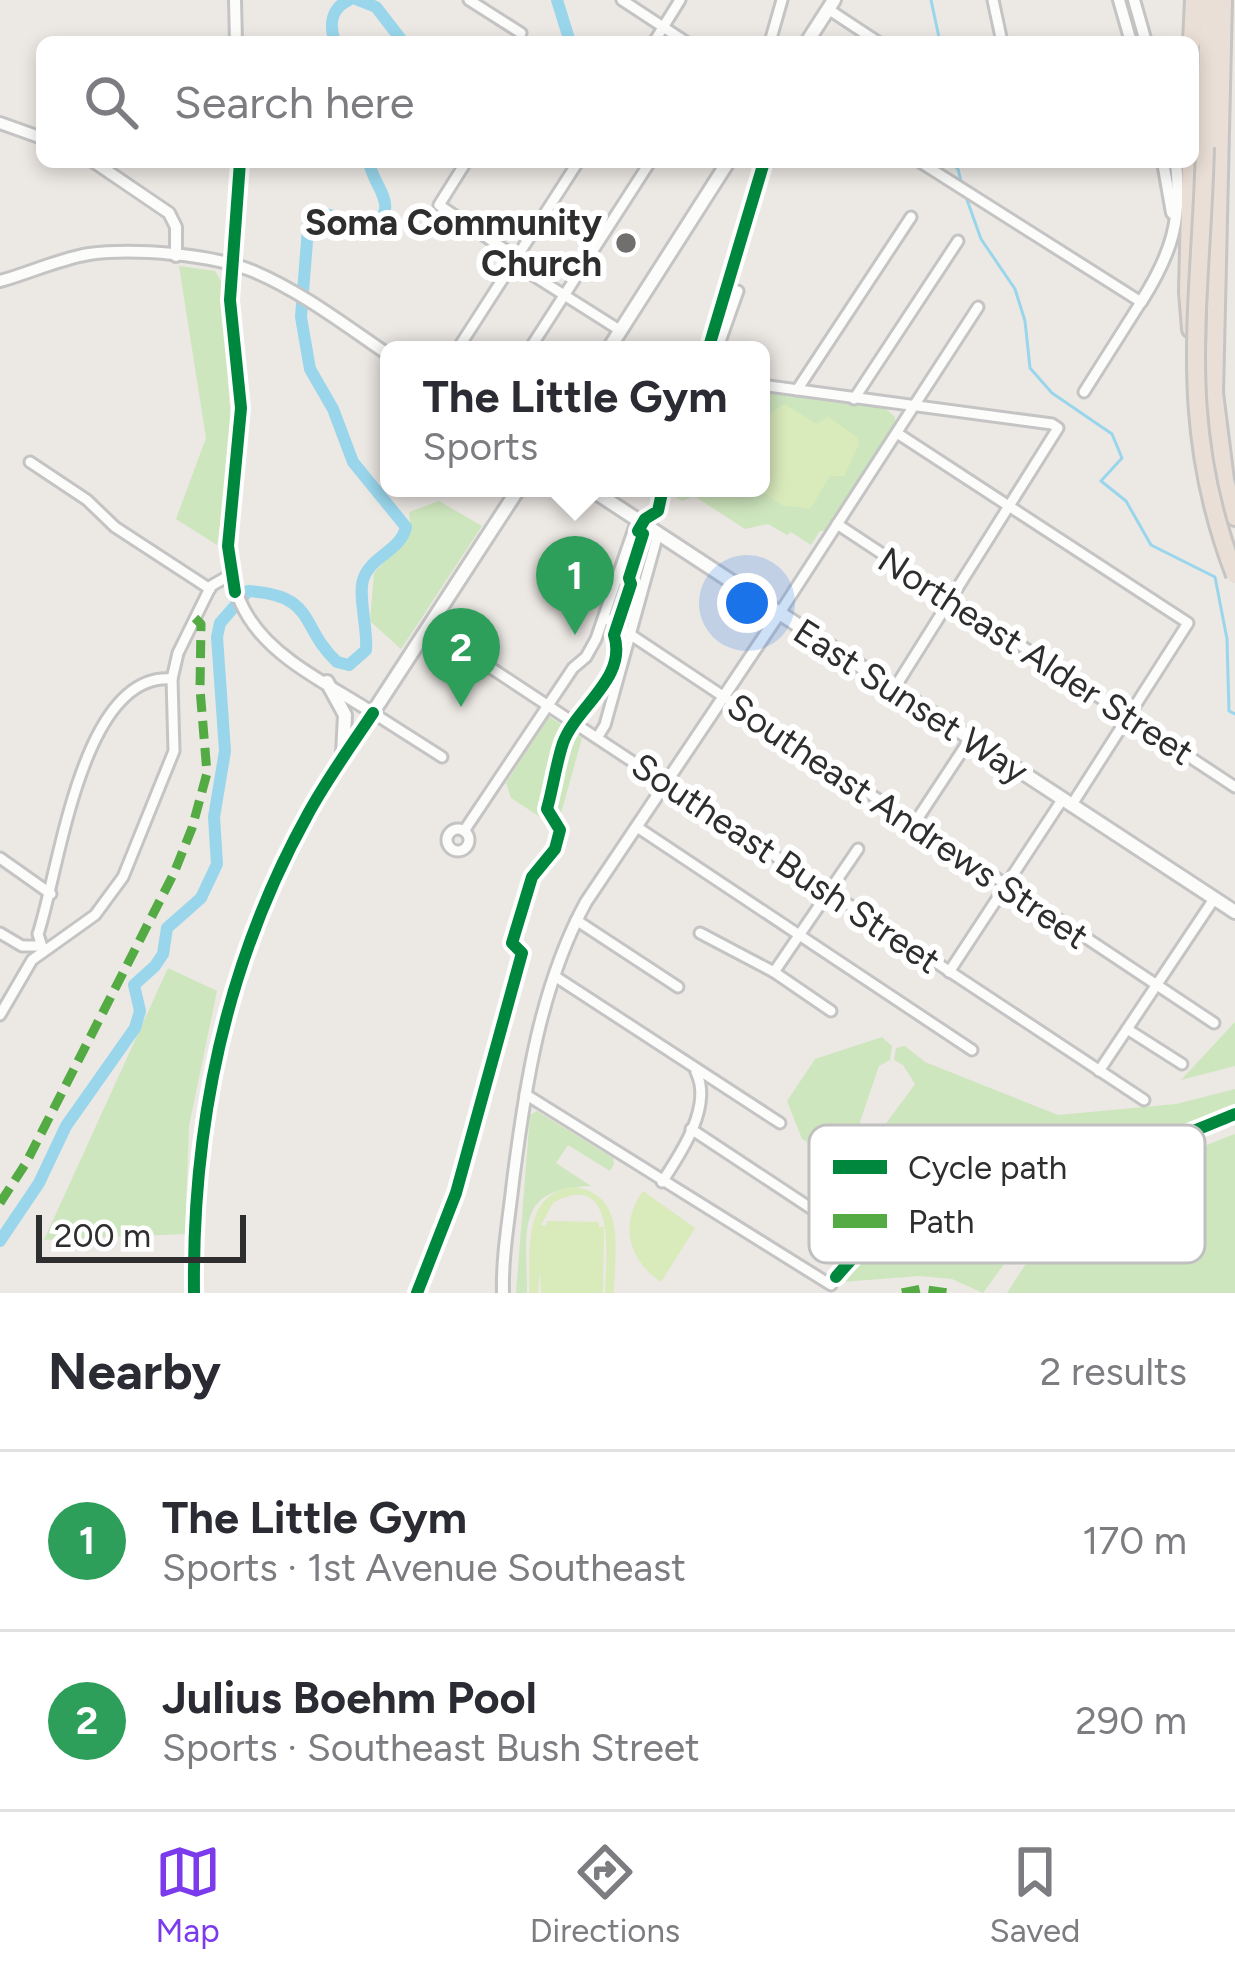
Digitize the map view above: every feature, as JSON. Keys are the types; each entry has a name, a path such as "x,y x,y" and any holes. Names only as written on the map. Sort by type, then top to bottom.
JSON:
{"highway":[{"path":"1192,36 1193,0"},
{"path":"1209,0 1194,306 1195,403 1209,494 1235,575"},
{"path":"1222,0 1214,393 1235,517"},
{"path":"1191,168 1188,292 1196,389 1215,489 1235,544"}],"main road":[{"path":"811,36 831,4"},
{"path":"614,341 724,168"},
{"path":"194,1293 197,1169 228,1007 251,938 282,864 342,759 513,497"},
{"name":"East Sunset Way","path":"602,497 1235,912"},
{"path":"326,682 345,715 342,759"}],"street":[{"path":"235,0 236,36"},
{"path":"469,0 521,33"},
{"path":"622,0 677,36"},
{"path":"658,36 680,0"},
{"path":"772,36 782,0"},
{"path":"993,0 1001,36"},
{"path":"1119,0 1129,36"},
{"path":"1134,0 1144,36"},
{"path":"831,4 871,36"},
{"path":"0,123 36,136"},
{"path":"103,168 169,213 176,227 176,256"},
{"path":"240,168 230,314 241,408 228,535 230,575 254,626 282,653 442,757"},
{"path":"462,168 439,205 564,296 621,331"},
{"path":"463,341 574,168"},
{"path":"535,341 646,168"},
{"path":"929,168 1141,302"},
{"path":"1163,168 1173,234"},
{"path":"1084,392 1165,265 1178,211 1176,168"},
{"path":"797,390 911,217"},
{"path":"854,399 958,242"},
{"path":"0,281 88,254 176,256 232,264 294,293 380,349"},
{"path":"720,341 738,291"},
{"path":"503,1293 525,1094 576,920 978,307"},
{"path":"770,386 1058,428 894,688"},
{"path":"887,404 898,430 1188,623 950,972"},
{"path":"30,462 87,500 115,527 210,589"},
{"path":"464,831 575,665 590,650 637,520"},
{"name":"Northeast Alder Street","path":"837,524 1235,788"},
{"path":"597,738 605,725 658,534"},
{"path":"0,1015 18,980 44,950 95,915 116,890 174,751 172,679 178,653 210,589 230,575"},
{"name":"Southeast Andrews Street","path":"604,617 1214,1023"},
{"name":"Southeast Bush Street","path":"429,627 1144,1100"},
{"path":"44,950 37,938 68,808 92,745 135,688 149,679 172,679"},
{"path":"914,824 970,740"},
{"path":"637,827 972,1050"},
{"path":"774,972 858,849"},
{"path":"0,858 50,893"},
{"path":"1100,1071 1214,899"},
{"path":"576,920 677,988"},
{"path":"0,932 22,946 34,943 44,950"},
{"path":"700,933 774,972 831,1011"},
{"path":"556,977 780,1123"},
{"path":"1127,1029 1182,1064"},
{"path":"662,1182 691,1129 703,1092 700,1078 688,1064"},
{"path":"525,1094 831,1285"},
{"path":"691,1129 809,1206"}],"green space":[{"path":"179,266 215,271 221,281 231,424 217,545 176,519 206,438"},
{"path":"770,389 885,408 895,417 895,428 827,531 820,531 811,545 768,524 745,529 696,497 770,497"},
{"path":"784,404 817,424 828,417 857,437 859,444 844,476 830,476 810,509 781,505 770,497 770,414"},
{"path":"439,501 482,526 401,649 370,621 374,573 411,533 409,512"},
{"path":"548,716 582,738 557,828 511,798 506,783"},
{"path":"168,968 217,991 189,1126 185,1234 44,1240"},
{"path":"1235,1022 1235,1066 1181,1080"},
{"path":"882,1037 892,1046 890,1060 879,1066 862,1125 809,1125 809,1143 802,1139 787,1101 815,1059"},
{"path":"905,1046 925,1062 1058,1115 1176,1104 1235,1089 1235,1108 1198,1125 885,1125 915,1084 894,1060 896,1048"},
{"path":"537,1111 613,1158 614,1164 610,1171 568,1145 556,1163 591,1186 566,1189 537,1204 527,1232 527,1293 516,1293 530,1115"},
{"path":"1235,1134 1235,1293 1007,1293 1026,1263 1205,1263 1205,1145"},
{"path":"575,1187 592,1192 611,1214 616,1244 614,1293 605,1293 606,1240 604,1222 598,1207 589,1197 574,1195 553,1203 541,1225 546,1226 547,1221 599,1222 604,1227 603,1293 541,1293 540,1271 538,1293 529,1293 530,1243 537,1212 558,1191"},
{"path":"643,1191 695,1228 661,1282 641,1263 631,1241 631,1216"},
{"path":"862,1263 1005,1263 983,1293 952,1279 919,1276 842,1282"}],"waterway":[{"path":"334,36 333,18 349,0"},
{"path":"358,0 376,7 398,36"},
{"path":"557,0 568,36"},
{"path":"931,0 939,36"},
{"path":"371,168 385,205 380,220 370,227 316,211 309,216 301,317 310,369 333,409 353,462 380,495"},
{"path":"957,168 961,181"},
{"path":"966,197 981,239 1015,289 1025,321 1030,368 1052,393 1112,434 1122,458 1101,481 1126,501 1151,545 1215,577 1227,639 1229,711 1235,714"},
{"path":"0,1241 39,1183 66,1126 135,1028 140,1011 134,985 155,966 163,954 167,928 201,898 217,864 214,817 225,751 220,623 248,591 286,599 304,615 337,662 349,665 366,650 363,580 406,527 382,497"}],"marked path":[{"path":"0,1203 26,1163 174,873 192,828 207,773 200,689 201,624 195,618"},
{"path":"902,1293 921,1289 948,1293"}],"cycle path":[{"path":"235,592 228,546 241,408 230,300 240,168"},
{"path":"711,341 762,168"},
{"path":"417,1293 456,1193 522,953 512,943 532,877 555,849 560,830 547,809 561,751 569,730 614,665 614,635 643,534 638,531 658,511 661,497"},
{"path":"194,1293 199,1168 235,986 279,870 315,801 373,713"},
{"path":"1205,1126 1235,1114"},
{"path":"836,1277 848,1263"}],"place":[{"name":"Soma Community Church","path":"626,243"},
{"name":"The Little Gym","path":"575,635"},
{"name":"Julius Boehm Pool","path":"461,707"}]}
